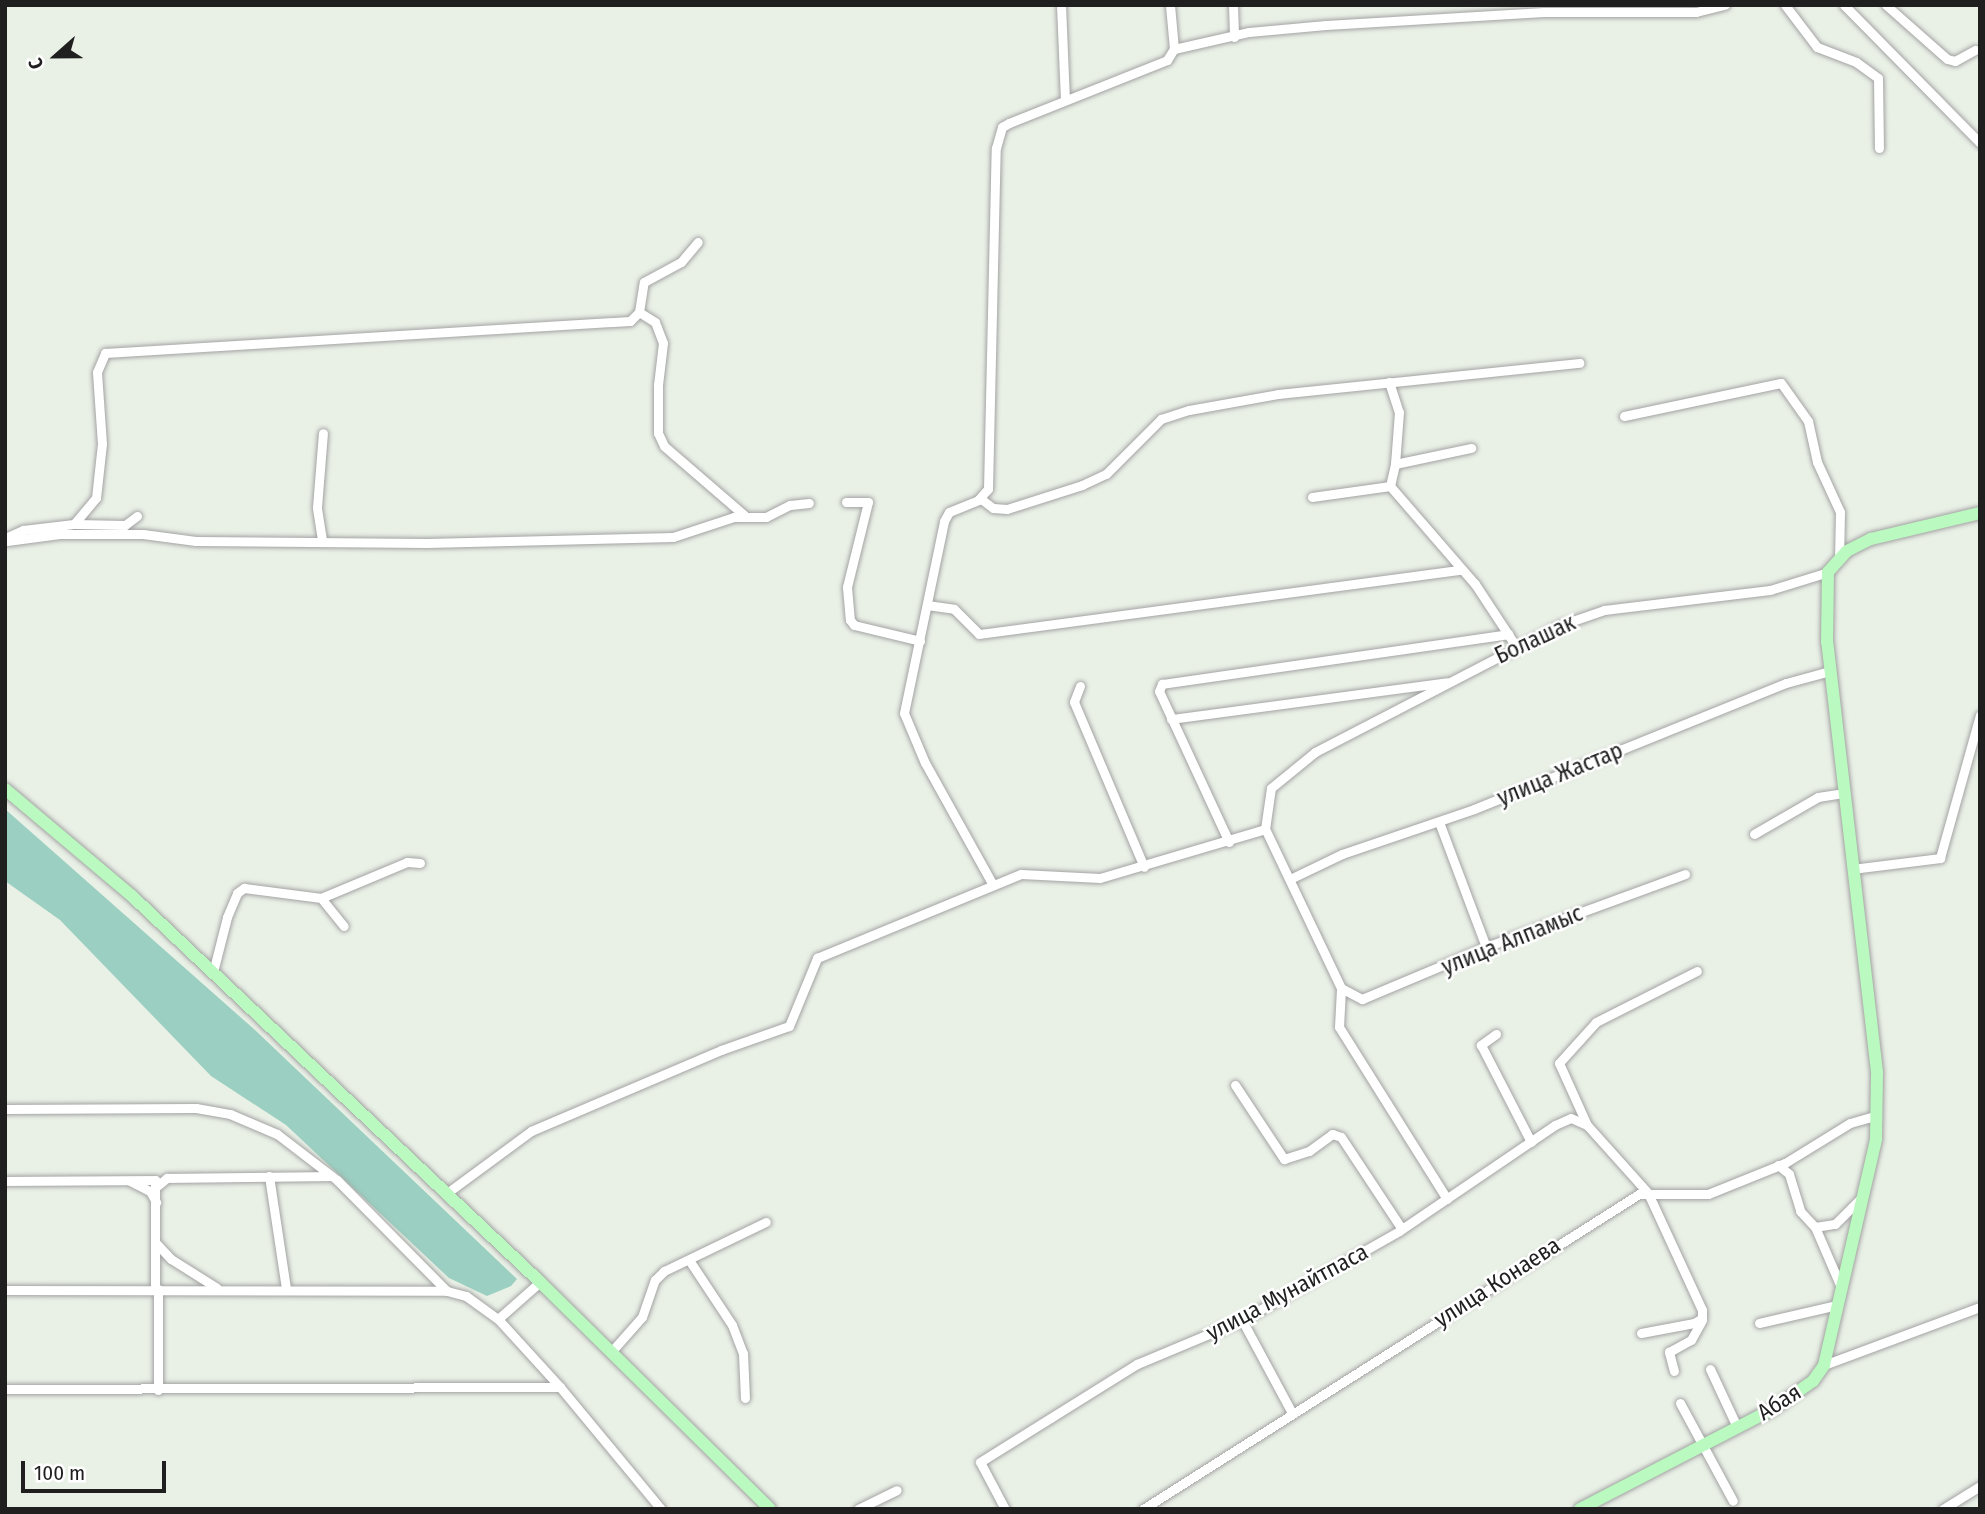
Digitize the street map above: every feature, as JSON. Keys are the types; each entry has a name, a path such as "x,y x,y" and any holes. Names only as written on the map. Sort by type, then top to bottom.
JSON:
{"street":[{"path":"1061,5 1065,100"},
{"path":"1170,5 1174,50"},
{"path":"1233,5 1234,37"},
{"path":"993,885 906,720 944,521 949,512 981,499 988,489 996,148 1002,127 1065,100 1159,66 1174,50 1234,37 1326,25 1544,12 1696,12 1725,5"},
{"path":"1785,5 1817,47 1856,62 1878,78 1879,149"},
{"path":"1844,5 1980,143"},
{"path":"1886,5 1947,59 1955,61 1975,50"},
{"path":"74,524 96,498 100,478 97,372 105,352 630,321 639,312 643,282 681,262 698,242"},
{"path":"639,312 655,322 663,344 658,385 659,433 664,446 744,515"},
{"path":"981,499 993,508 1007,509 1082,485 1106,474 1161,419 1189,410 1389,382 1579,363"},
{"path":"1389,382 1399,412 1395,464 1390,486"},
{"path":"1624,416 1781,383 1808,421 1817,462 1840,512 1839,559"},
{"path":"322,540 317,507 323,432"},
{"path":"1395,464 1471,448"},
{"path":"1312,497 1390,486"},
{"path":"1390,486 1460,570 1515,645"},
{"path":"846,502 869,502 847,587 847,613 855,625 920,641"},
{"path":"5,539 60,534 143,534 196,541 533,542 673,537 744,515 766,517 790,505 809,503"},
{"path":"1824,1365 1876,1139 1877,1072 1830,671 1825,616 1828,572 1839,559 1871,539 1980,513"},
{"path":"5,539 23,530 74,524 125,524 137,516"},
{"path":"928,605 954,609 979,634 1460,570"},
{"name":"Болашак","path":"1265,829 1272,788 1315,752 1453,681 1515,645 1604,610 1770,590 1828,572"},
{"path":"1229,842 1159,691 1171,681 1508,634"},
{"name":"улица Жастар","path":"1290,880 1342,854 1439,822 1786,683 1830,671"},
{"path":"1171,719 1453,681"},
{"path":"1080,686 1074,702 1144,867"},
{"path":"1852,869 1940,858 1980,715"},
{"path":"5,789 132,896 213,972 540,1282 770,1509"},
{"path":"1754,834 1818,797 1843,793"},
{"path":"1439,822 1486,947"},
{"path":"447,1193 531,1131 721,1050 789,1026 817,958 1021,874 1100,878 1229,842 1265,829 1341,988 1339,1027 1447,1199"},
{"path":"213,972 237,893 258,887 321,898 407,862 419,863"},
{"name":"улица Алпамыс","path":"1341,988 1362,999 1486,947 1685,874"},
{"path":"321,898 344,926"},
{"path":"1674,1371 1669,1352 1691,1340 1702,1318 1698,1296 1648,1193 1587,1125 1559,1070 1561,1058 1595,1022 1697,971"},
{"path":"1496,1034 1481,1045 1531,1142"},
{"path":"1235,1085 1284,1159 1309,1151 1332,1134 1341,1137 1402,1229"},
{"path":"5,1109 196,1108 230,1114 276,1134 333,1176 447,1291"},
{"path":"1648,1193 1696,1196 1778,1166 1850,1123 1875,1116"},
{"name":"улица Мунайтпаса","path":"1005,1509 980,1462 1137,1364 1242,1320 1402,1229 1565,1119 1575,1118 1587,1125"},
{"path":"1778,1166 1789,1174 1800,1211 1815,1227 1841,1287"},
{"path":"5,1181 157,1182 269,1176 333,1176"},
{"path":"269,1176 286,1288"},
{"path":"122,1180 142,1186 156,1203"},
{"path":"157,1182 158,1390"},
{"name":"улица Конаева","path":"1143,1509 1589,1223 1648,1193"},
{"path":"1815,1227 1835,1224 1863,1196"},
{"path":"611,1352 642,1317 655,1280 766,1222"},
{"path":"156,1243 171,1259 218,1289"},
{"path":"689,1260 732,1325 743,1353 745,1398"},
{"path":"498,1319 540,1282"},
{"path":"5,1290 286,1288 447,1291 466,1296 498,1319 560,1387 661,1509"},
{"path":"1759,1323 1837,1305"},
{"name":"Абая","path":"1580,1509 1800,1391 1824,1365 1980,1307"},
{"path":"1641,1333 1702,1318"},
{"path":"1242,1320 1292,1413"},
{"path":"1710,1369 1737,1427"},
{"path":"5,1389 560,1387"},
{"path":"1680,1404 1733,1501"},
{"path":"1943,1509 1980,1486"},
{"path":"858,1509 897,1490"}],"shaded area":[{"path":"5,809 255,1030 517,1279 511,1286 487,1296 449,1278 286,1125 211,1076 60,920 5,881"}]}
